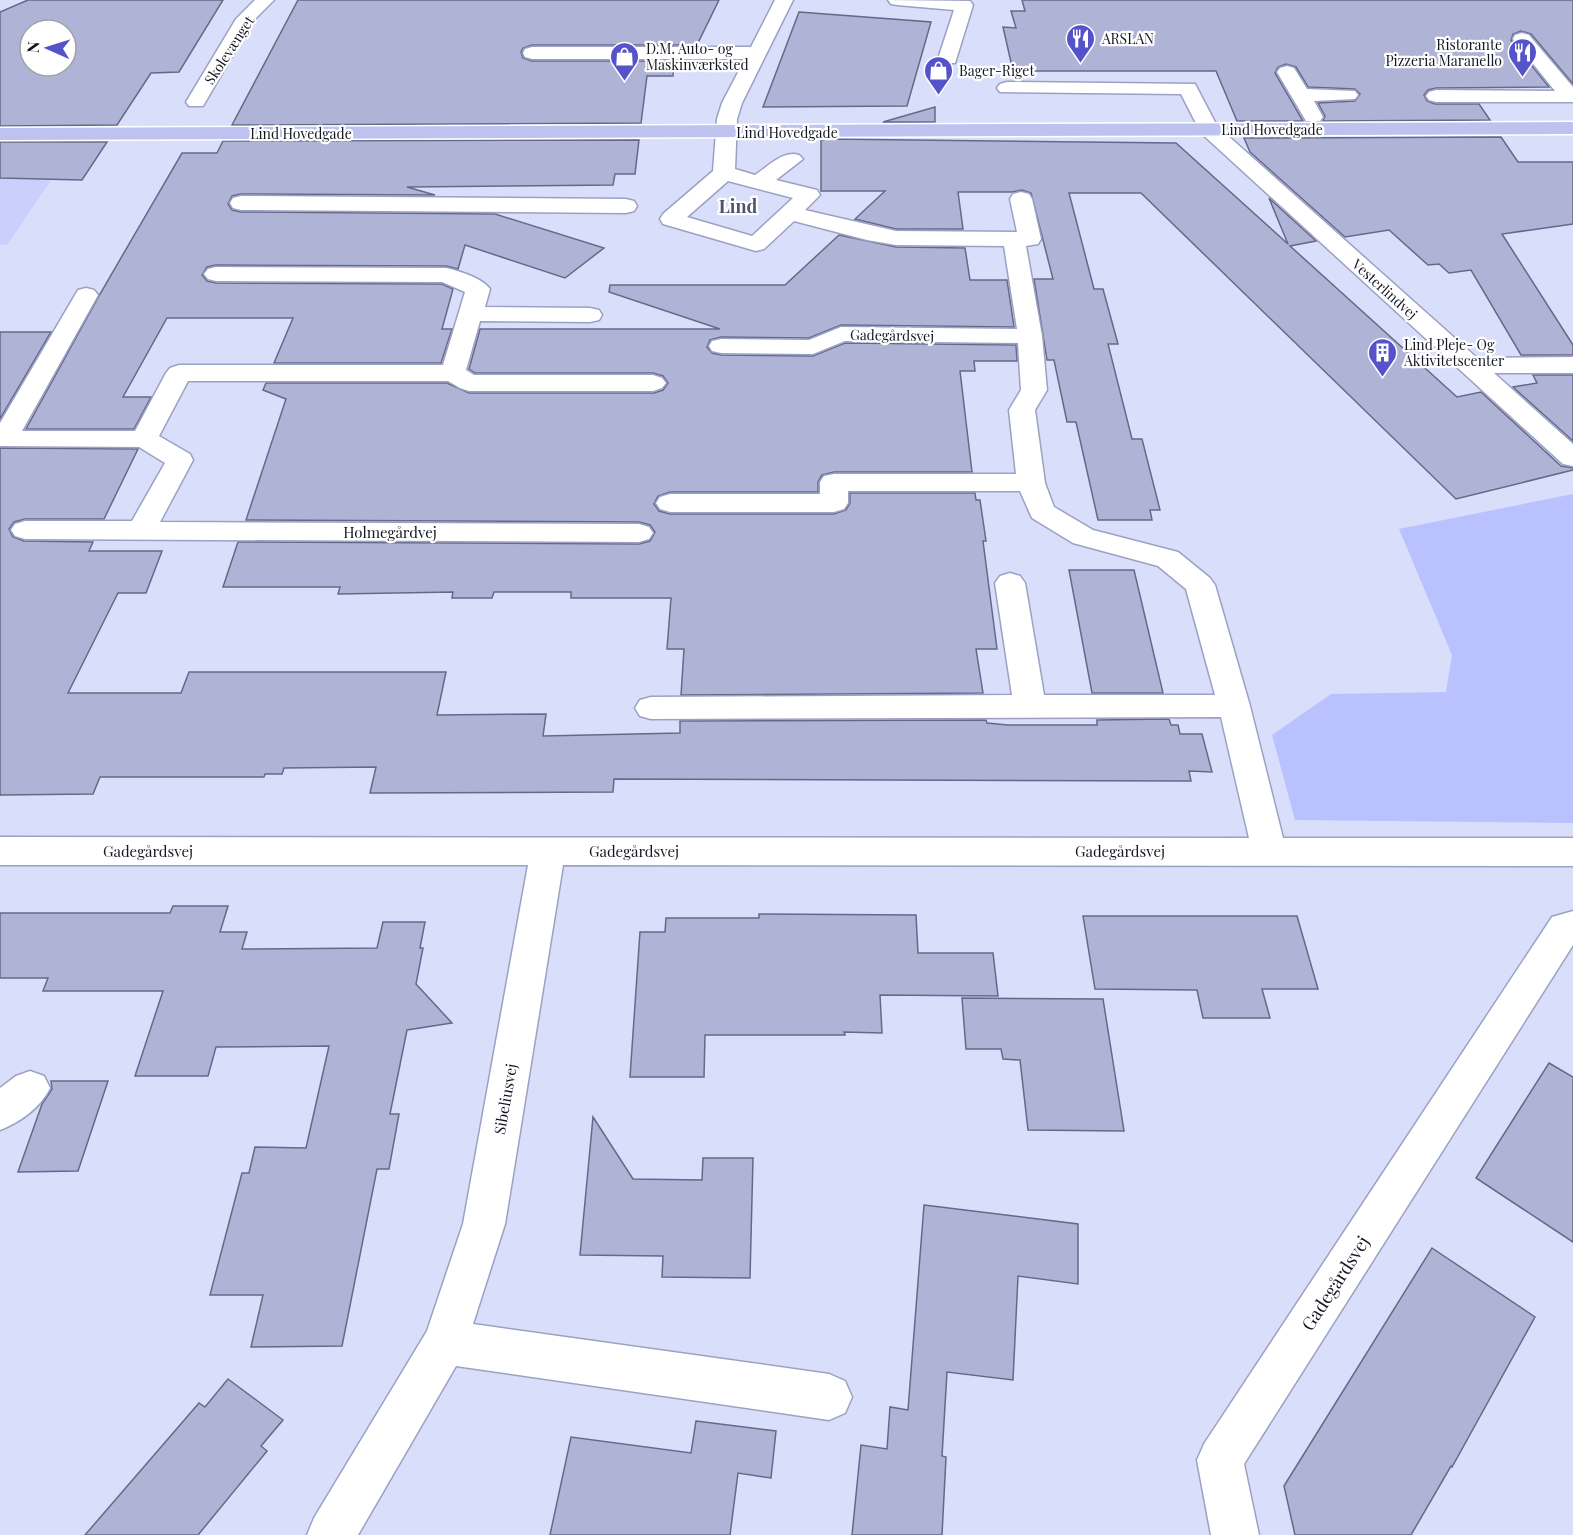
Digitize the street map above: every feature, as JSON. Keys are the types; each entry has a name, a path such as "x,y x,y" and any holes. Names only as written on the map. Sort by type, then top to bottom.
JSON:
{"main road":[{"name":"Lind Hovedgade","path":"1204,123 1312,117 1573,116"},
{"name":"Lind Hovedgade","path":"0,121 727,126"},
{"name":"Lind Hovedgade","path":"0,134 1204,123 1573,128"}],"street":[{"name":"Skolevænget","path":"196,102 245,19 265,0"},
{"path":"724,173 809,195 756,244 671,219 724,173 727,126 732,103 784,0"},
{"path":"897,0 964,5 948,59"},
{"path":"1436,96 1571,97 1522,39"},
{"path":"532,53 757,53"},
{"path":"1287,72 1312,117"},
{"path":"1007,88 1188,88 1204,123"},
{"path":"1300,95 1348,95"},
{"path":"1524,96 1537,116"},
{"name":"Vesterlindvej","path":"1204,123 1573,458"},
{"path":"759,182 792,159"},
{"path":"791,213 867,233 896,238 1030,239 1021,199"},
{"path":"241,203 626,206"},
{"path":"1014,239 1030,336 1034,390 1022,410 1031,483 1042,512 1083,537 1168,559 1200,585 1234,706 1269,851"},
{"path":"216,274 446,275 478,289 453,373"},
{"path":"1,441 86,295"},
{"path":"471,314 590,315"},
{"name":"Gadegårdsvej","path":"721,346 813,347 841,334 1030,336"},
{"path":"1470,366 1573,365"},
{"path":"144,439 179,373 453,373 469,383 653,383"},
{"path":"1,441 144,439 180,460 141,531"},
{"path":"670,503 834,503 834,482 1031,483"},
{"name":"Holmegårdvej","path":"25,530 639,533"},
{"path":"1010,583 1030,706"},
{"path":"651,708 1234,706"},
{"name":"Gadegårdsvej","path":"0,851 1573,852"},
{"name":"Sibeliusvej","path":"332,1535 445,1342 484,1224 548,851"},
{"name":"Gadegårdsvej","path":"1235,1535 1220,1460 1565,927 1573,926"},
{"path":"0,1112 30,1088"},
{"path":"445,1342 829,1397"}],"shaded area":[{"path":"95,115 7,245 0,245 0,116"},
{"path":"1573,494 1573,823 1295,820 1272,735 1331,694 1446,692 1452,655 1399,529"}],"building":[{"path":"28,0 223,0 179,72 151,73 117,125 0,126 0,12"},
{"path":"298,0 719,0 697,45 532,45 523,48 521,52 523,58 532,61 674,61 673,76 647,76 641,123 232,125"},
{"path":"1022,0 1573,0 1573,84 1531,34 1521,31 1513,34 1511,40 1549,87 1436,88 1428,90 1424,95 1427,101 1435,104 1479,104 1490,120 1323,121 1325,116 1318,103 1355,101 1360,94 1355,89 1308,87 1296,67 1286,64 1278,67 1275,73 1303,121 1237,121 1216,71 1013,71 1003,27 1016,28 1011,11 1025,11"},
{"path":"799,12 931,22 907,106 763,107"},
{"path":"935,107 935,122 883,122"},
{"path":"1501,137 1518,162 1573,162 1573,224 1502,234 1573,345 1573,355 1521,355 1471,270 1449,273 1439,264 1428,265 1389,230 1345,237 1250,152 1244,138"},
{"path":"639,140 635,174 615,174 613,185 407,187 435,195 241,194 232,196 228,204 232,210 241,212 495,214 604,248 565,278 465,245 458,269 446,266 216,265 207,267 202,275 207,281 216,283 442,284 453,289 442,329 452,329 441,363 274,363 293,318 167,318 123,397 151,397 134,429 26,429 100,294 182,153 217,153 223,141"},
{"name":"Lind Pleje- Og Aktivitetscenter","path":"821,140 1176,143 1288,244 1269,198 1316,241 1290,246 1457,397 1481,392 1561,466 1573,468 1573,470 1456,499 1141,193 1069,193 1094,289 1103,289 1118,344 1108,344 1132,439 1142,439 1160,510 1150,510 1152,520 1098,520 1076,422 1067,422 1054,360 1047,360 1034,279 1053,279 1031,193 1022,190 958,192 963,229 896,229 855,219 885,191 821,191"},
{"path":"0,142 107,142 82,180 0,178"},
{"path":"839,235 896,247 965,248 970,280 1007,280 1014,327 841,325 809,338 721,337 710,340 707,347 712,353 721,355 813,356 845,343 1016,345 1017,361 974,361 975,371 960,371 972,472 834,472 822,475 818,482 818,492 670,492 658,496 654,504 659,511 670,514 834,514 846,510 850,503 850,493 975,493 976,500 980,500 986,541 983,541 997,649 976,649 983,693 681,695 684,649 667,649 671,598 571,598 571,592 494,592 492,598 452,598 453,592 338,594 340,587 223,587 238,542 639,544 650,541 655,532 650,525 639,522 246,520 286,399 263,390 266,383 447,383 469,393 654,393 663,390 668,383 663,376 653,373 475,373 469,369 480,329 720,329 609,292 610,285 785,285"},
{"path":"0,332 51,332 0,419"},
{"path":"1533,375 1573,375 1573,441 1513,387 1537,383"},
{"path":"0,448 138,449 104,519 25,519 14,522 9,529 13,537 24,541 93,542 89,551 162,551 146,593 118,593 68,693 181,693 189,672 446,672 437,715 546,714 543,736 680,733 680,721 986,720 987,723 1008,725 1097,725 1097,720 1169,719 1171,725 1178,725 1180,734 1202,734 1212,772 1189,771 1191,781 614,779 613,792 370,793 376,767 284,768 282,774 265,774 264,777 100,777 93,794 0,795"},
{"path":"1069,570 1134,570 1163,693 1092,693"},
{"path":"173,906 228,906 220,932 247,932 242,949 377,948 383,922 425,922 416,984 452,1023 407,1030 390,1114 399,1114 389,1169 377,1169 342,1346 251,1347 263,1295 210,1295 242,1173 249,1173 255,1147 306,1148 329,1046 216,1047 208,1076 135,1076 163,991 43,991 48,978 0,978 0,913 170,913"},
{"path":"759,914 916,915 918,953 993,953 998,996 880,995 882,1033 705,1035 704,1077 630,1077 640,932 665,932 666,918 759,918"},
{"path":"1083,916 1297,916 1318,989 1262,989 1270,1018 1203,1018 1197,990 1095,989"},
{"path":"962,998 1103,999 1124,1131 1028,1130 1020,1060 1003,1059 1001,1049 966,1049"},
{"path":"1549,1063 1573,1077 1573,1242 1476,1178"},
{"path":"51,1081 108,1081 78,1171 18,1172 42,1104 52,1089"},
{"path":"593,1117 633,1179 702,1180 703,1158 753,1158 750,1278 662,1277 663,1256 580,1255"},
{"path":"924,1205 1078,1224 1078,1284 1018,1276 1013,1380 947,1372 942,1456 946,1457 942,1535 852,1535 861,1445 887,1449 890,1407 908,1410"},
{"path":"1432,1248 1535,1317 1452,1467 1411,1535 1295,1535 1284,1486"},
{"path":"228,1379 283,1420 261,1446 267,1451 198,1535 85,1535 199,1403 205,1407"},
{"path":"696,1421 776,1431 771,1478 738,1473 730,1535 550,1535 571,1437 691,1453"}],"place":[{"name":"ARSLAN","path":"1081,64"},
{"name":"Ristorante Pizzeria Maranello","path":"1523,78"},
{"name":"D.M. Auto- og Maskinværksted","path":"625,82"},
{"name":"Bager-Riget","path":"938,96"},
{"name":"Lind Pleje- Og Aktivitetscenter","path":"1383,378"}],"district":[{"name":"Lind","path":"738,206"}]}
